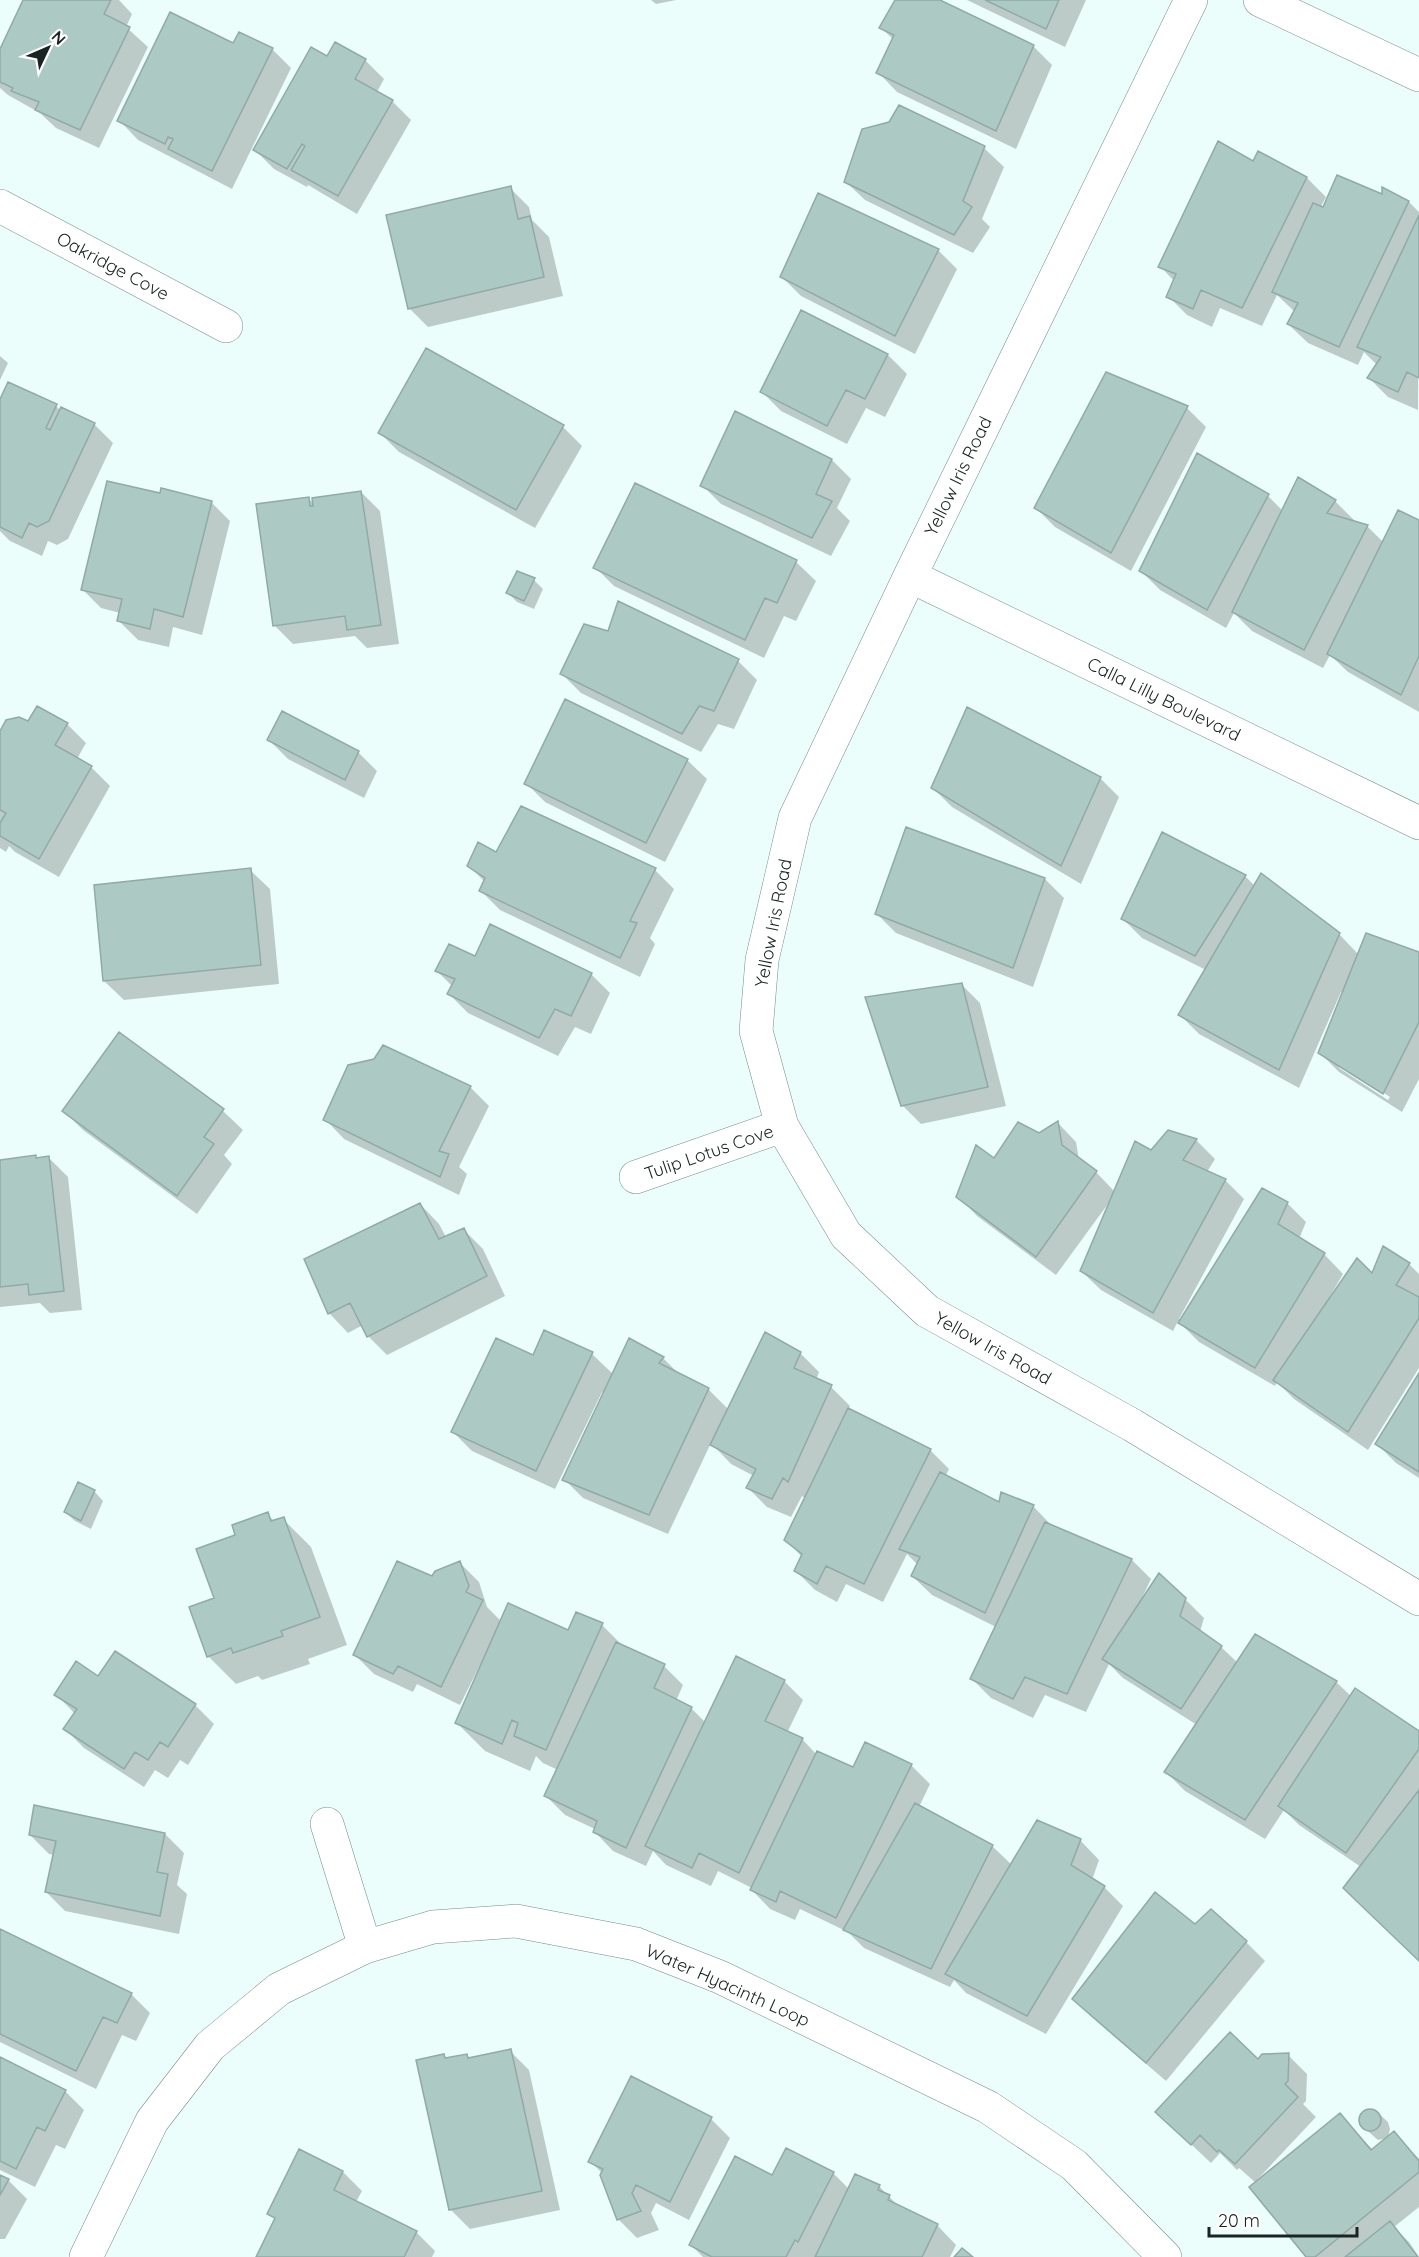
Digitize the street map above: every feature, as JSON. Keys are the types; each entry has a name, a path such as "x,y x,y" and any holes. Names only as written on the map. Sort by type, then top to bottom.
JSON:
{"street":[{"name":"Yellow Iris Road","path":"1191,0 910,576 795,818 762,960 756,1031 782,1126 846,1235 927,1311 1132,1425 1419,1599"},
{"path":"1260,0 1419,75"},
{"name":"Oakridge Cove","path":"0,206 226,326"},
{"name":"Calla Lilly Boulevard","path":"910,576 1419,823"},
{"name":"Tulip Lotus Cove","path":"636,1177 782,1126"},
{"path":"327,1824 365,1947"},
{"name":"Water Hyacinth Loop","path":"86,2257 152,2121 210,2046 279,1989 365,1947 433,1927 516,1922 636,1944 720,1977 988,2107 1074,2165 1165,2257"}],"building":[{"path":"23,0 111,0 104,14 130,27 80,130 35,110 39,102 11,91 13,88 0,82 0,49"},
{"path":"895,0 940,0 1034,45 996,131 876,73 894,35 879,28"},
{"path":"985,0 1059,0 1046,29"},
{"path":"170,12 233,43 239,32 273,48 212,171 168,149 173,139 168,137 165,144 117,121"},
{"path":"335,42 366,59 355,79 393,100 338,196 291,170 305,146 302,144 287,169 253,150 311,47 327,56"},
{"path":"899,105 985,146 963,201 972,207 954,235 844,182 862,129 889,122"},
{"path":"1218,141 1253,161 1258,151 1307,177 1242,308 1201,290 1193,309 1166,297 1176,274 1158,267"},
{"path":"1337,175 1382,194 1382,187 1409,201 1339,347 1287,324 1298,303 1272,292 1313,203 1323,207"},
{"path":"511,186 518,219 530,216 544,277 408,309 386,215"},
{"path":"818,193 939,249 895,336 780,277"},
{"path":"1419,215 1419,378 1407,372 1398,392 1367,378 1381,357 1357,347"},
{"path":"801,310 888,354 865,399 846,390 827,426 760,392"},
{"path":"426,348 564,425 516,510 378,433"},
{"path":"1106,372 1188,406 1111,553 1034,508"},
{"path":"8,382 57,404 46,428 50,430 61,407 95,423 49,521 37,527 29,523 22,538 0,527 0,399"},
{"path":"735,411 832,459 816,494 832,501 812,538 700,486"},
{"path":"1197,453 1269,494 1207,610 1139,571"},
{"path":"1298,477 1336,500 1327,513 1368,525 1304,650 1232,612"},
{"path":"107,481 160,493 161,488 212,501 183,617 154,609 150,629 117,621 122,599 81,590"},
{"path":"635,483 797,560 777,603 765,598 745,640 593,568"},
{"path":"361,491 381,625 347,630 345,616 273,626 256,504 309,497 310,506 313,506 312,498"},
{"path":"1398,510 1419,520 1419,656 1401,695 1327,654"},
{"path":"517,571 535,578 524,601 506,593"},
{"path":"618,601 739,659 714,711 699,706 682,734 560,674 584,624 608,631"},
{"path":"565,699 688,759 646,843 524,784"},
{"path":"37,706 68,723 55,745 92,766 39,859 0,836 0,823 6,813 0,810 0,731 6,720 19,717 28,721"},
{"path":"967,707 1101,777 1061,866 931,788"},
{"path":"282,711 359,751 345,780 267,740"},
{"path":"521,806 656,868 630,921 637,923 620,958 479,891 485,878 467,866 478,842 496,852"},
{"path":"906,827 1045,878 1013,968 875,914"},
{"path":"1162,832 1246,875 1195,956 1121,919"},
{"path":"251,868 261,965 103,981 94,885"},
{"path":"1261,873 1340,933 1279,1070 1178,1015"},
{"path":"490,924 592,973 571,1016 555,1009 539,1038 447,994 455,979 435,971 449,944 475,956"},
{"path":"1366,933 1419,952 1419,1022 1383,1094 1318,1053"},
{"path":"962,983 988,1087 901,1106 865,997"},
{"path":"119,1032 224,1109 204,1137 214,1144 177,1196 62,1111"},
{"path":"383,1045 471,1086 439,1151 449,1154 440,1177 323,1120 348,1065 374,1059"},
{"path":"1058,1121 1062,1145 1097,1171 1036,1257 956,1197 976,1145 994,1158 1018,1122 1039,1133"},
{"path":"1168,1130 1197,1139 1183,1160 1226,1179 1153,1313 1080,1271 1135,1141 1151,1150"},
{"path":"36,1155 36,1158 49,1156 64,1291 29,1295 28,1284 0,1287 0,1160"},
{"path":"1262,1188 1288,1202 1278,1224 1325,1253 1255,1368 1178,1323"},
{"path":"420,1203 439,1239 464,1228 487,1276 367,1337 350,1303 328,1314 304,1259"},
{"path":"1383,1246 1410,1263 1396,1285 1419,1297 1419,1318 1348,1432 1273,1380 1357,1258 1372,1273"},
{"path":"544,1330 593,1352 536,1471 451,1432 496,1338 533,1355"},
{"path":"765,1332 801,1352 794,1368 832,1385 788,1482 783,1478 772,1499 746,1488 756,1469 710,1445"},
{"path":"629,1338 664,1357 659,1363 709,1388 649,1515 562,1480"},
{"path":"1419,1373 1419,1472 1375,1444"},
{"path":"848,1408 931,1449 864,1584 826,1566 817,1584 794,1571 802,1554 784,1540"},
{"path":"940,1472 999,1502 1001,1492 1034,1505 985,1613 911,1576 920,1557 899,1549"},
{"path":"78,1482 95,1490 81,1521 64,1512"},
{"path":"268,1512 271,1521 284,1517 320,1617 281,1631 283,1636 233,1653 231,1648 207,1657 189,1607 214,1598 196,1549 235,1535 232,1525"},
{"path":"1045,1522 1132,1559 1067,1694 1025,1677 1013,1699 970,1679"},
{"path":"397,1561 432,1576 435,1571 460,1561 469,1586 466,1592 483,1600 441,1687 398,1666 393,1674 353,1655"},
{"path":"1159,1573 1186,1598 1180,1616 1222,1646 1181,1709 1102,1659"},
{"path":"508,1603 568,1630 576,1612 603,1623 546,1750 514,1736 518,1723 512,1720 502,1744 455,1723"},
{"path":"1255,1634 1337,1681 1245,1820 1164,1772"},
{"path":"616,1642 665,1664 654,1688 692,1707 626,1848 593,1832 597,1821 544,1796"},
{"path":"115,1651 196,1704 168,1747 160,1742 148,1760 135,1752 124,1769 63,1729 77,1709 54,1695 76,1661 98,1676"},
{"path":"736,1656 785,1680 765,1721 803,1738 739,1873 699,1853 692,1868 645,1846"},
{"path":"1355,1688 1419,1731 1419,1749 1346,1853 1278,1806"},
{"path":"865,1742 912,1764 836,1918 780,1891 776,1902 750,1890 817,1751 853,1767"},
{"path":"1419,1790 1419,1961 1343,1888"},
{"path":"915,1803 993,1845 931,1969 843,1930"},
{"path":"34,1805 165,1833 157,1872 168,1874 160,1916 45,1892 56,1841 29,1835"},
{"path":"1037,1820 1081,1839 1071,1865 1105,1886 1027,2016 945,1974"},
{"path":"1155,1892 1195,1924 1211,1909 1247,1941 1146,2063 1072,1999"},
{"path":"0,1929 132,1993 117,2023 103,2017 76,2071 0,2034"},
{"path":"1230,2032 1258,2059 1262,2054 1289,2053 1288,2081 1285,2084 1298,2097 1235,2164 1219,2150 1217,2152 1200,2135 1191,2145 1155,2112"},
{"path":"511,2049 542,2191 449,2210 416,2060 444,2054 445,2058 467,2054 468,2058"},
{"path":"0,2057 66,2090 45,2131 37,2127 16,2169 0,2161"},
{"path":"631,2076 712,2117 670,2202 636,2185 632,2193 641,2211 617,2220 600,2175 603,2169 588,2162"},
{"path":"1366,2109 1374,2109 1381,2116 1381,2124 1374,2131 1366,2131 1359,2124 1359,2116"},
{"path":"1340,2113 1371,2150 1394,2131 1419,2161 1419,2172 1315,2257 1306,2257 1249,2187"},
{"path":"786,2148 834,2172 798,2242 795,2240 786,2257 712,2257 689,2245 735,2156 772,2175"},
{"path":"299,2149 343,2171 334,2190 417,2231 404,2257 256,2257 275,2218 267,2214"},
{"path":"855,2174 880,2185 878,2190 890,2195 888,2200 938,2224 922,2257 815,2257"},
{"path":"0,2175 9,2179 0,2195"},
{"path":"1390,2221 1418,2257 1345,2257"},
{"path":"962,2248 973,2257 954,2257"}]}
